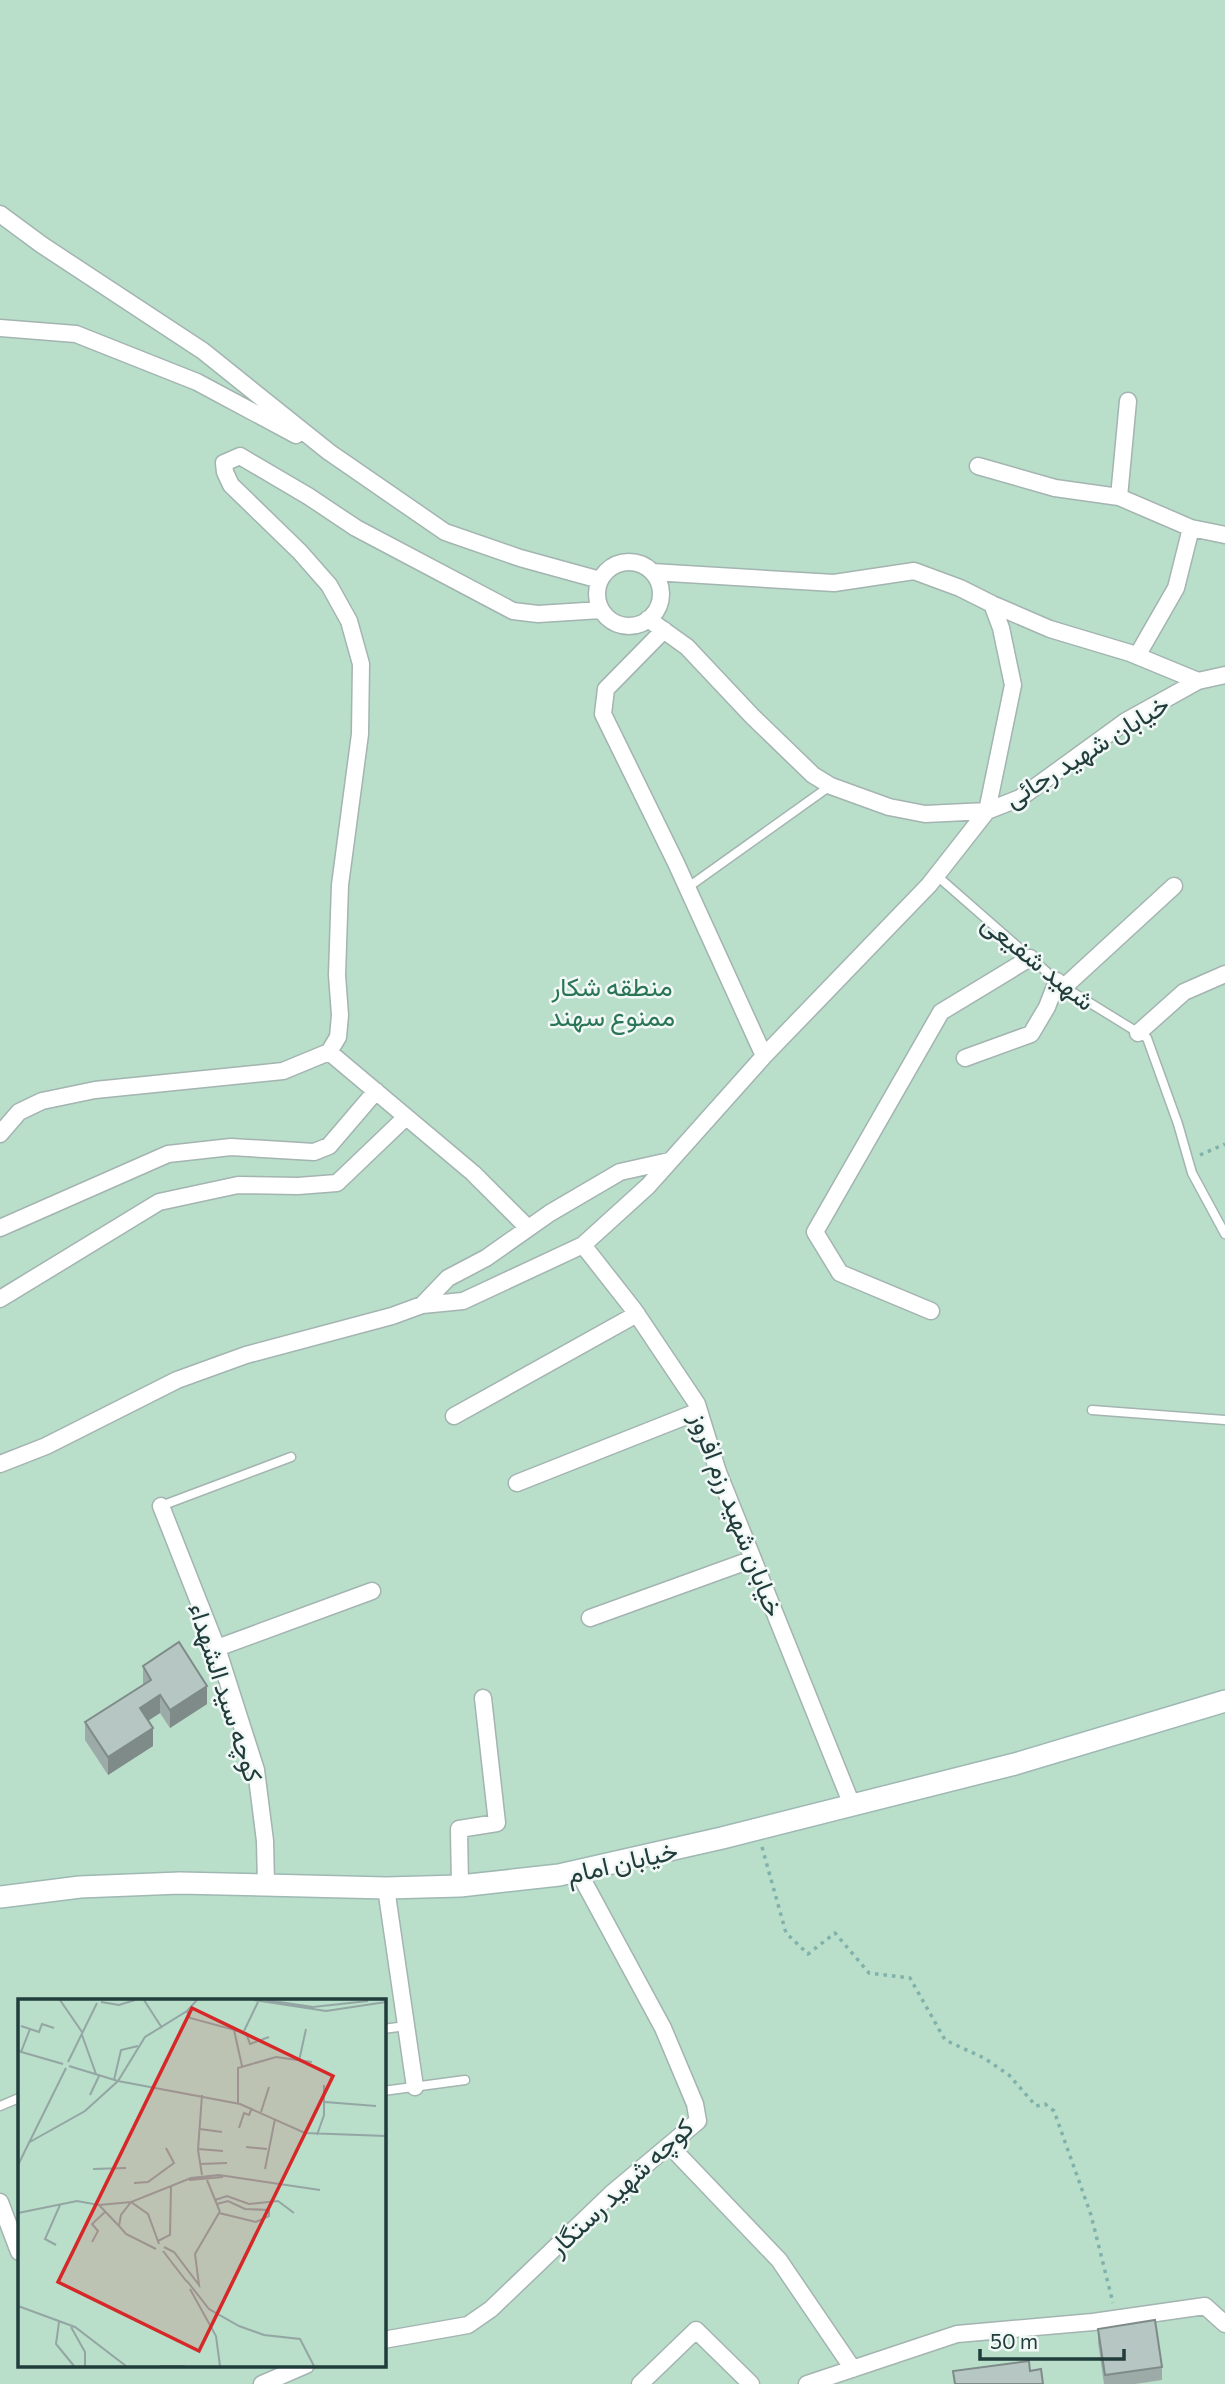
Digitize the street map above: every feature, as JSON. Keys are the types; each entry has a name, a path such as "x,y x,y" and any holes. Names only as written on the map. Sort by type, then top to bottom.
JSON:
{"street":[{"path":"0,215 203,352 329,452 444,532 520,558 600,580"},
{"path":"0,328 76,334 197,382 329,452"},
{"path":"1119,497 1128,401"},
{"path":"0,1134 19,1112 42,1101 95,1090 283,1071 329,1052 338,1037 340,885 360,734 361,664 349,621 329,585 300,552 230,485 224,463 240,456 356,528 513,611 538,614 601,610"},
{"path":"978,466 1055,488 1119,497 1191,528 1225,535"},
{"path":"1137,656 1176,588 1191,528"},
{"path":"652,572 661,591 660,602 648,619 627,626 608,618 601,610 597,590 600,580 614,566 624,562 634,563 652,572 834,583 914,572 960,588 1050,629 1137,656 1198,681"},
{"path":"0,1464 46,1446 177,1380 246,1355 392,1317 422,1304 463,1301 583,1245 648,1186 764,1056 936,875 987,811 1013,685 1001,628 992,604"},
{"path":"648,619 687,646 752,716 813,775 831,786 888,807 925,814 987,811"},
{"path":"664,630 606,690 603,714 764,1056"},
{"name":"خیابان شهید رجائی","path":"987,811 1020,798 1126,721 1198,681 1225,675"},
{"path":"965,1058 1031,1034 1060,984 1174,886"},
{"path":"930,1311 841,1273 816,1232 941,1012 1030,958"},
{"path":"1138,1033 1184,992 1225,974"},
{"path":"329,1052 473,1173 528,1228"},
{"path":"0,1228 168,1154 231,1147 314,1152 329,1146 376,1091"},
{"path":"0,1300 159,1202 238,1185 298,1186 337,1183 406,1117"},
{"path":"422,1304 448,1278 486,1258 528,1228 620,1172 669,1161"},
{"name":"خیابان شهید رزم افروز","path":"583,1245 637,1314 697,1404 718,1472 852,1805"},
{"path":"454,1416 637,1314"},
{"path":"517,1483 699,1411"},
{"name":"کوچه سید الشهداء","path":"161,1506 217,1648 256,1770 265,1841 266,1884"},
{"path":"590,1618 753,1559"},
{"path":"217,1648 372,1591"},
{"path":"460,1886 458,1829 498,1823 483,1698"},
{"name":"خیابان امام","path":"0,1896 80,1887 180,1883 386,1888 460,1886 559,1875 757,1829 1015,1764 1225,1700"},
{"name":"کوچه شهید رستگار","path":"385,2337 468,2325 491,2309 611,2194 698,2120 695,2104 663,2028 578,1871"},
{"path":"386,1888 415,2087"},
{"path":"669,2145 779,2260 853,2369"},
{"path":"0,2202 18,2249"},
{"path":"807,2384 957,2334 1205,2306 1225,2324"},
{"path":"640,2384 696,2330 751,2384"},
{"path":"262,2384 299,2373"}],"lane":[{"path":"687,888 831,786"},
{"name":"شهید شفیعی","path":"936,875 1060,984 1147,1038 1178,1124 1192,1173 1225,1234"},
{"path":"1092,1410 1225,1420"},
{"path":"161,1506 291,1457"},
{"path":"385,2029 406,2026"},
{"path":"385,2091 465,2080"},
{"path":"0,2106 18,2098"}],"path":[{"path":"1188,1160 1225,1144"},
{"path":"757,1829 786,1933 808,1954 835,1933 869,1973 910,1978 945,2040 984,2058 1009,2076 1036,2106 1045,2104 1054,2111 1091,2215 1117,2318"}],"green space":[{"name":"منطقه شکار ممنوع سهند","path":"0,0 1225,0 1225,2384 0,2384"}],"building":[{"path":"179,1642 207,1686 170,1710 160,1695 140,1708 153,1728 108,1757 85,1722 151,1680 143,1666"},
{"path":"1155,2320 1162,2367 1105,2375 1098,2329"},
{"path":"1029,2361 1030,2371 1041,2369 1043,2384 955,2384 953,2371"}]}
